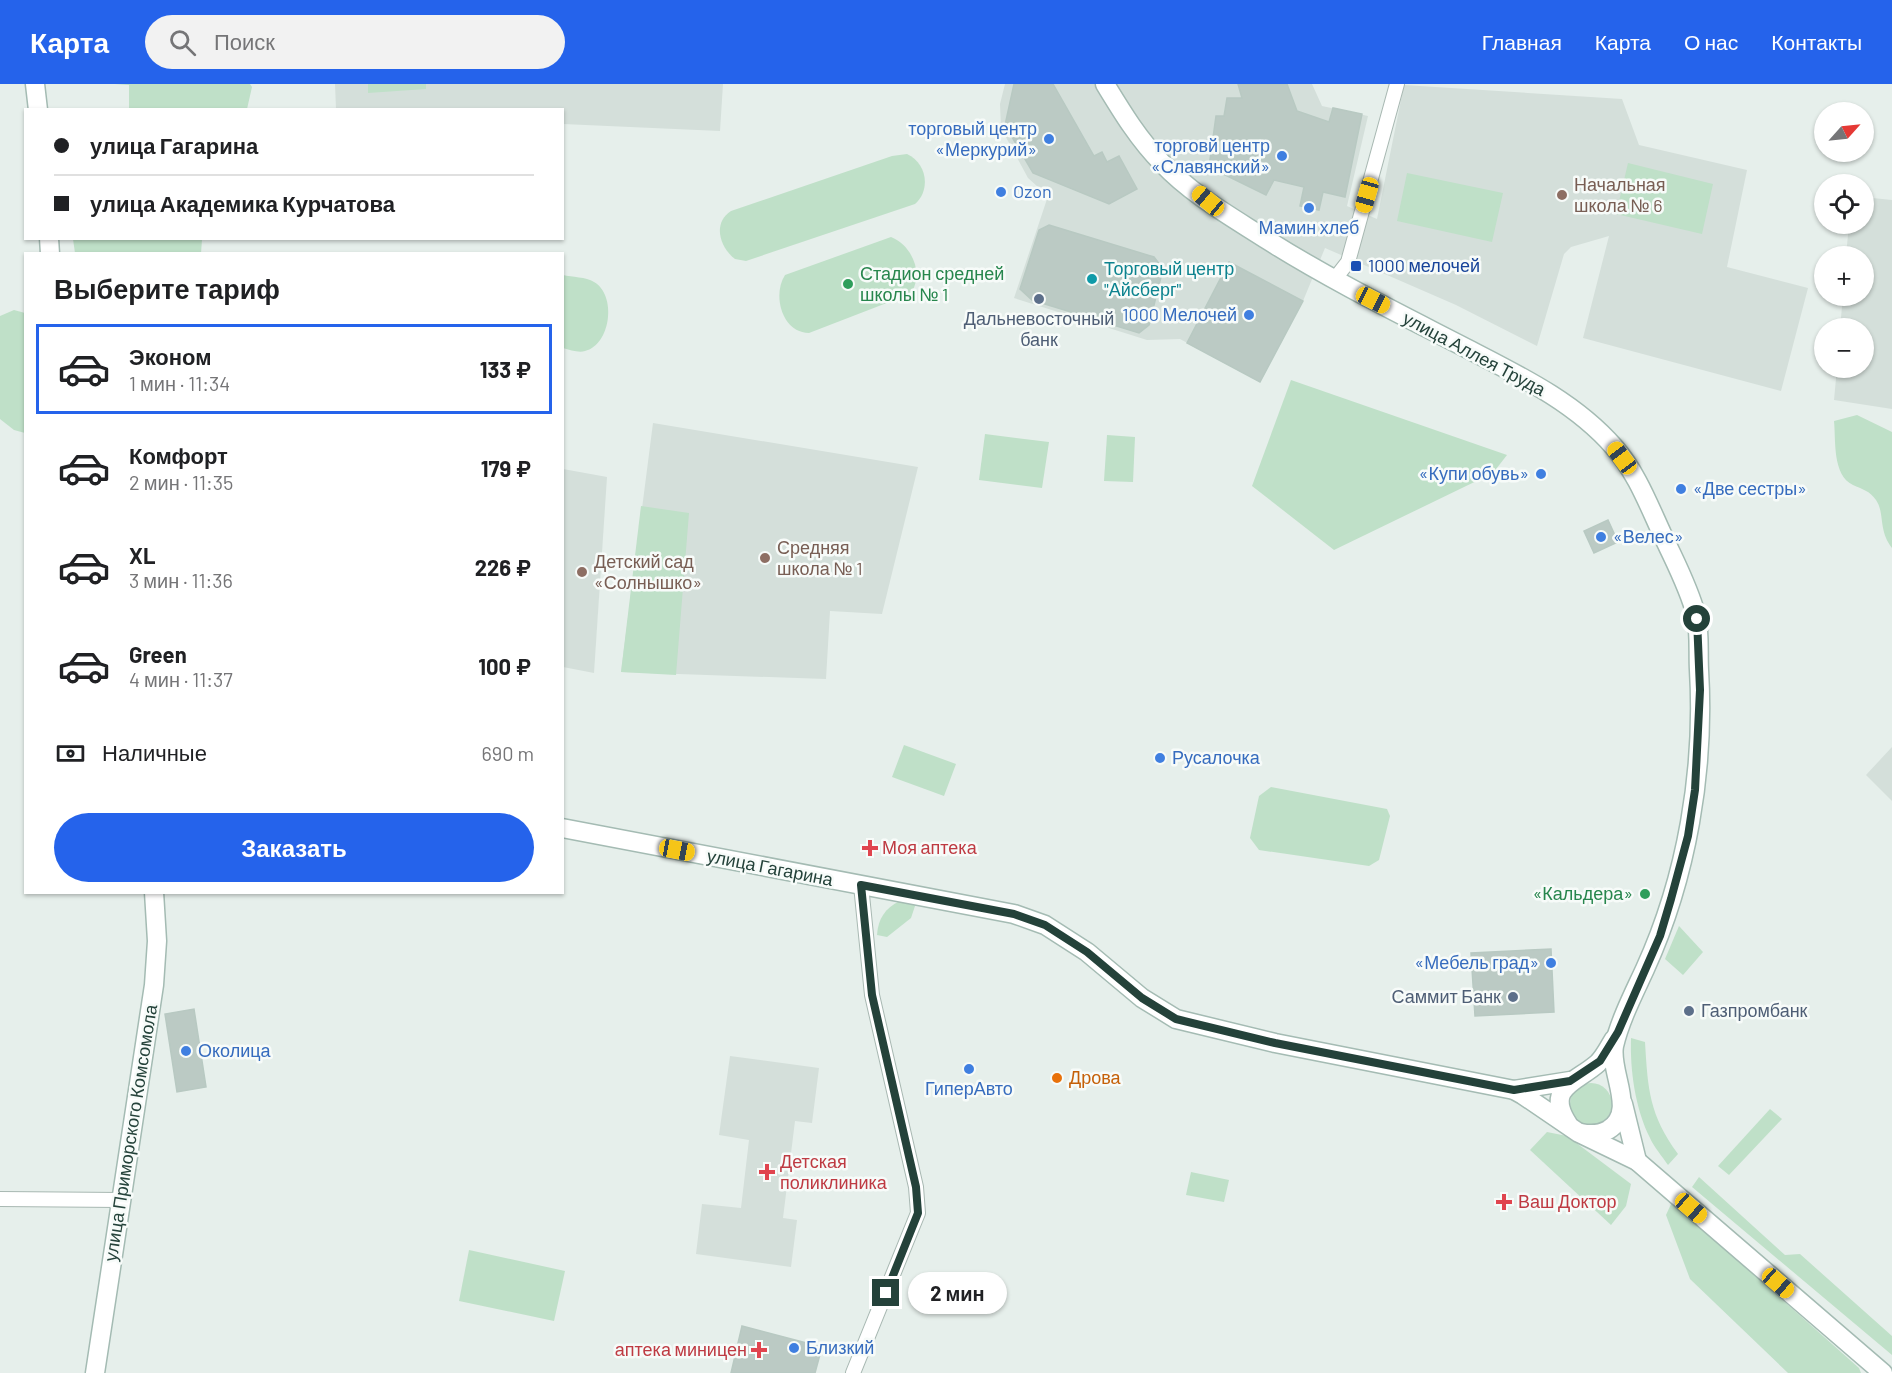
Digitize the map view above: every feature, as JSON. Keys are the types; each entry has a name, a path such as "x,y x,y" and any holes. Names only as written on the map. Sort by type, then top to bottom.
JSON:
{"street":[{"path":"35,84 38,108"},
{"name":"улица Аллея Труда","path":"1105,84 1126,119 1162,164 1235,220 1334,280 1533,382 1592,426 1613,446 1638,483 1680,572 1695,612 1700,699 1695,790 1688,836 1660,936 1618,1032"},
{"path":"1334,280 1348,262 1397,84"},
{"name":"улица Гагарина","path":"564,828 1014,914 1045,925 1087,952 1142,998 1176,1019 1275,1043 1514,1090"},
{"path":"853,1373 918,1213 914,1176 872,995 861,885"},
{"name":"улица Приморского Комсомола","path":"95,1373 154,985 157,941 154,894"},
{"path":"1514,1090 1574,1078 1591,1072 1603,1075 1613,1081 1622,1098 1620,1115 1614,1126 1604,1133 1592,1135 1574,1129 1563,1115 1560,1103 1563,1092 1574,1078 1600,1061 1618,1032"},
{"path":"1618,1032 1613,1049 1613,1062 1637,1161"},
{"path":"1514,1090 1574,1129 1637,1161 1882,1373"},
{"path":"0,1199 121,1200"}],"shaded area":[{"path":"335,84 723,84 720,131 564,124 564,108 336,108"},
{"path":"1005,84 1312,84 1322,106 1368,116 1347,206 1377,219 1404,85 1622,99 1639,145 1747,170 1727,267 1808,288 1781,391 1583,338 1609,236 1571,247 1564,254 1537,346 1456,305 1325,248 1303,301 1260,382 1180,339 1147,340 1014,298 1048,196 1028,178 1001,128 1000,104"},
{"path":"1874,198 1892,200 1892,409 1834,400 1836,378 1874,378 1874,318 1841,318 1842,306 1874,306 1874,246 1847,246 1848,234 1874,234"},
{"name":"Средняя школа № 1","path":"653,423 918,467 882,614 830,611 826,679 621,672"},
{"name":"Детский сад «Солнышко»","path":"564,469 607,477 594,673 564,667"},
{"path":"1892,747 1892,801 1866,775"},
{"name":"Детская поликлиника","path":"730,1056 819,1068 812,1123 795,1121 783,1218 797,1220 791,1267 696,1254 702,1204 741,1208 749,1140 719,1135"}],"green space":[{"path":"115,84 250,84 252,87 247,108 129,108 129,85"},
{"path":"368,84 426,84 426,89 368,93"},
{"path":"907,154 914,158 923,170 925,184 915,204 746,261 735,259 725,249 720,229 725,216 731,211 892,156"},
{"path":"1628,163 1713,184 1702,234 1616,214"},
{"path":"1407,173 1503,193 1492,242 1397,221"},
{"name":"Стадион средней школы № 1","path":"891,237 905,247 914,261 916,278 910,294 809,333 792,327 786,320 782,312 779,292 785,275"},
{"path":"73,240 202,240 201,252 75,252"},
{"path":"564,275 594,282 606,297 608,308 608,319 601,340 594,347 585,351 564,348"},
{"path":"14,310 24,313 24,433 14,430 0,419 0,316"},
{"path":"1291,380 1507,455 1493,473 1334,550 1252,486"},
{"path":"1857,415 1892,432 1892,548 1885,535 1876,500 1868,492 1846,480 1838,465 1834,421"},
{"path":"985,434 1049,442 1042,488 979,480"},
{"path":"1107,435 1135,437 1133,482 1104,481"},
{"path":"641,506 689,513 676,675 621,672"},
{"path":"904,745 956,764 944,796 892,777"},
{"path":"1271,787 1387,809 1390,816 1379,860 1369,866 1259,850 1250,838 1259,796"},
{"path":"900,901 916,903 911,918 887,937 877,935 883,915"},
{"path":"1679,926 1703,952 1683,975 1665,959"},
{"path":"1631,1038 1645,1042 1652,1101 1661,1126 1678,1154 1668,1165 1652,1141 1637,1102 1631,1063"},
{"path":"1591,1083 1599,1084 1606,1089 1611,1096 1611,1112 1606,1119 1599,1124 1591,1125 1583,1124 1576,1119 1571,1112 1570,1104 1571,1096 1576,1089 1583,1084"},
{"path":"1770,1109 1782,1119 1729,1175 1718,1166"},
{"path":"1547,1132 1567,1136 1631,1184 1626,1206 1611,1225 1530,1150"},
{"path":"1191,1172 1229,1180 1224,1202 1186,1195"},
{"path":"1699,1177 1785,1255 1800,1254 1892,1336 1892,1355 1692,1187"},
{"path":"1672,1202 1859,1368 1861,1373 1788,1373 1690,1279 1666,1215"},
{"path":"469,1250 565,1271 554,1321 459,1301"}],"building":[{"name":"торговый центр «Меркурий»","path":"1014,84 1053,84 1094,156 1102,152 1107,162 1119,156 1137,189 1109,204 1033,173 1005,125"},
{"name":"торговй центр «Славянский»","path":"1238,84 1287,84 1297,111 1329,122 1333,108 1362,114 1345,197 1323,192 1319,210 1300,206 1304,187 1274,180 1266,195 1209,167 1216,116 1224,116 1227,98 1242,98"},
{"name":"Торговый центр \"Айсберг\"","path":"1049,225 1154,257 1163,269 1149,325 1139,333 1032,300 1020,289 1039,230"},
{"name":"1000 Мелочей","path":"1229,262 1303,301 1260,382 1187,343"},
{"name":"«Велес»","path":"1608,520 1618,542 1594,553 1584,531"},
{"name":"Саммит Банк","path":"1551,949 1554,1012 1475,1016 1471,953"},
{"name":"Околица","path":"194,1009 206,1087 177,1092 165,1014"},
{"path":"742,1326 822,1347 815,1373 731,1373"}],"place":[{"name":"торговый центр «Меркурий»","path":"1049,139"},
{"name":"торговй центр «Славянский»","path":"1282,156"},
{"name":"Ozon","path":"1001,192"},
{"name":"Начальная школа № 6","path":"1562,195"},
{"name":"Мамин хлеб","path":"1309,208"},
{"name":"1000 мелочей","path":"1356,266"},
{"name":"Торговый центр \"Айсберг\"","path":"1092,279"},
{"name":"Стадион средней школы № 1","path":"848,284"},
{"name":"Дальневосточный банк","path":"1039,299"},
{"name":"1000 Мелочей","path":"1249,315"},
{"name":"«Купи обувь»","path":"1541,474"},
{"name":"«Две сестры»","path":"1681,489"},
{"name":"«Велес»","path":"1601,537"},
{"name":"Средняя школа № 1","path":"765,558"},
{"name":"Детский сад «Солнышко»","path":"582,572"},
{"name":"Русалочка","path":"1160,758"},
{"name":"Моя аптека","path":"870,848"},
{"name":"«Кальдера»","path":"1645,894"},
{"name":"«Мебель град»","path":"1551,963"},
{"name":"Саммит Банк","path":"1513,997"},
{"name":"Газпромбанк","path":"1689,1011"},
{"name":"Околица","path":"186,1051"},
{"name":"ГиперАвто","path":"969,1069"},
{"name":"Дрова","path":"1057,1078"},
{"name":"Детская поликлиника","path":"767,1172"},
{"name":"Ваш Доктор","path":"1504,1202"},
{"name":"Близкий","path":"794,1348"},
{"name":"аптека миницен","path":"759,1350"}],"route":[{"path":"886,1293 918,1213 916,1187 872,995 861,885 1014,914 1045,925 1087,952 1142,998 1176,1019 1275,1043 1514,1090 1570,1081 1600,1061 1618,1032 1660,936 1671,899 1688,836 1695,790 1700,690 1697,619"}]}
